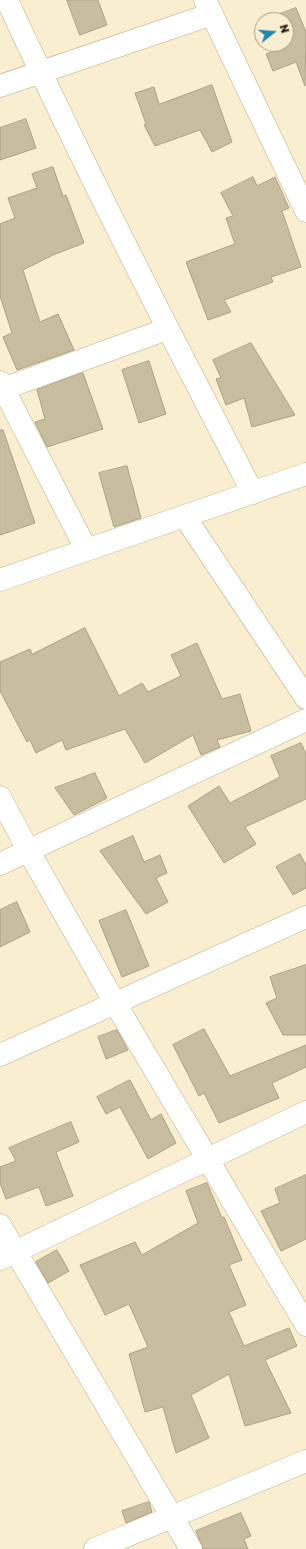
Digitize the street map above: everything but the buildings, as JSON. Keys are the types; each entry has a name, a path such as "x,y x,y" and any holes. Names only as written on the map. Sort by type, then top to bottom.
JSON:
{"street":[{"path":"7,0 41,74 167,329 253,493"},
{"path":"0,86 41,74 208,7 306,211"},
{"path":"86,550 1,387 167,329"},
{"path":"0,580 306,474"},
{"path":"185,517 306,698"},
{"path":"0,864 306,720"},
{"path":"0,796 28,850 115,1003 306,1325"},
{"path":"0,1055 306,917"},
{"path":"8,1255 306,1112"},
{"path":"0,1225 8,1255 173,1517 191,1549"},
{"path":"95,1549 306,1461"}]}
